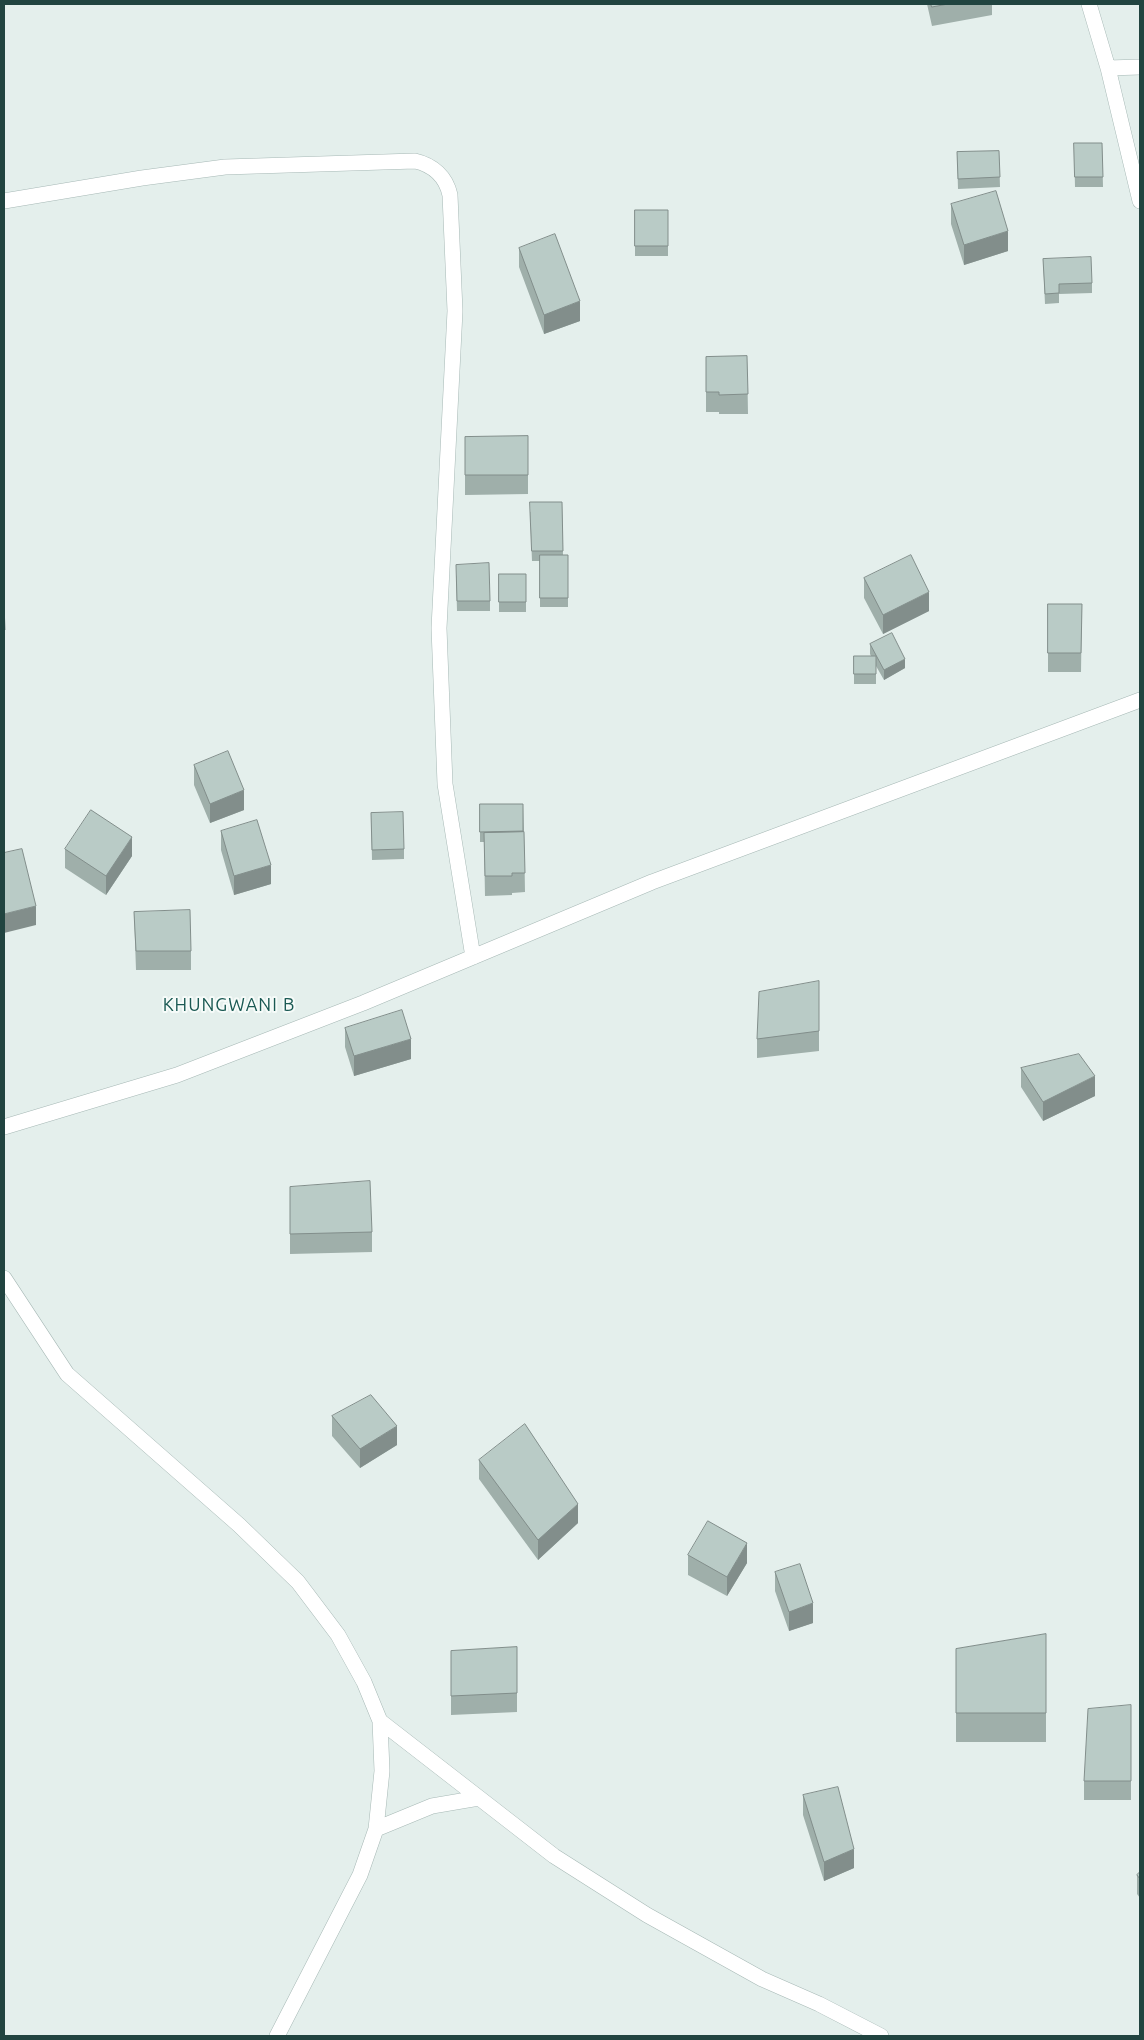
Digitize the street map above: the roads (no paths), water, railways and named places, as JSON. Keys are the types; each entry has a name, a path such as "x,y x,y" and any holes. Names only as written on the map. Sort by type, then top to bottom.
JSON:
{"street":[{"path":"1089,4 1108,68 1140,201"},
{"path":"1108,68 1140,67"},
{"path":"4,201 225,167 415,161 431,167 448,186 453,235 455,310 439,628 445,784 473,957"},
{"path":"4,1127 177,1074 363,1003 652,882 1140,700"},
{"path":"4,1278 67,1374 239,1525 298,1582 338,1636 364,1682 380,1722 382,1771 376,1829 360,1874 277,2036"},
{"path":"380,1722 554,1856 648,1915 762,1979 819,2004 881,2036"},
{"path":"376,1829 432,1806 479,1798"}],"district":[{"name":"KHUNGWANI B","path":"229,1005"}]}
